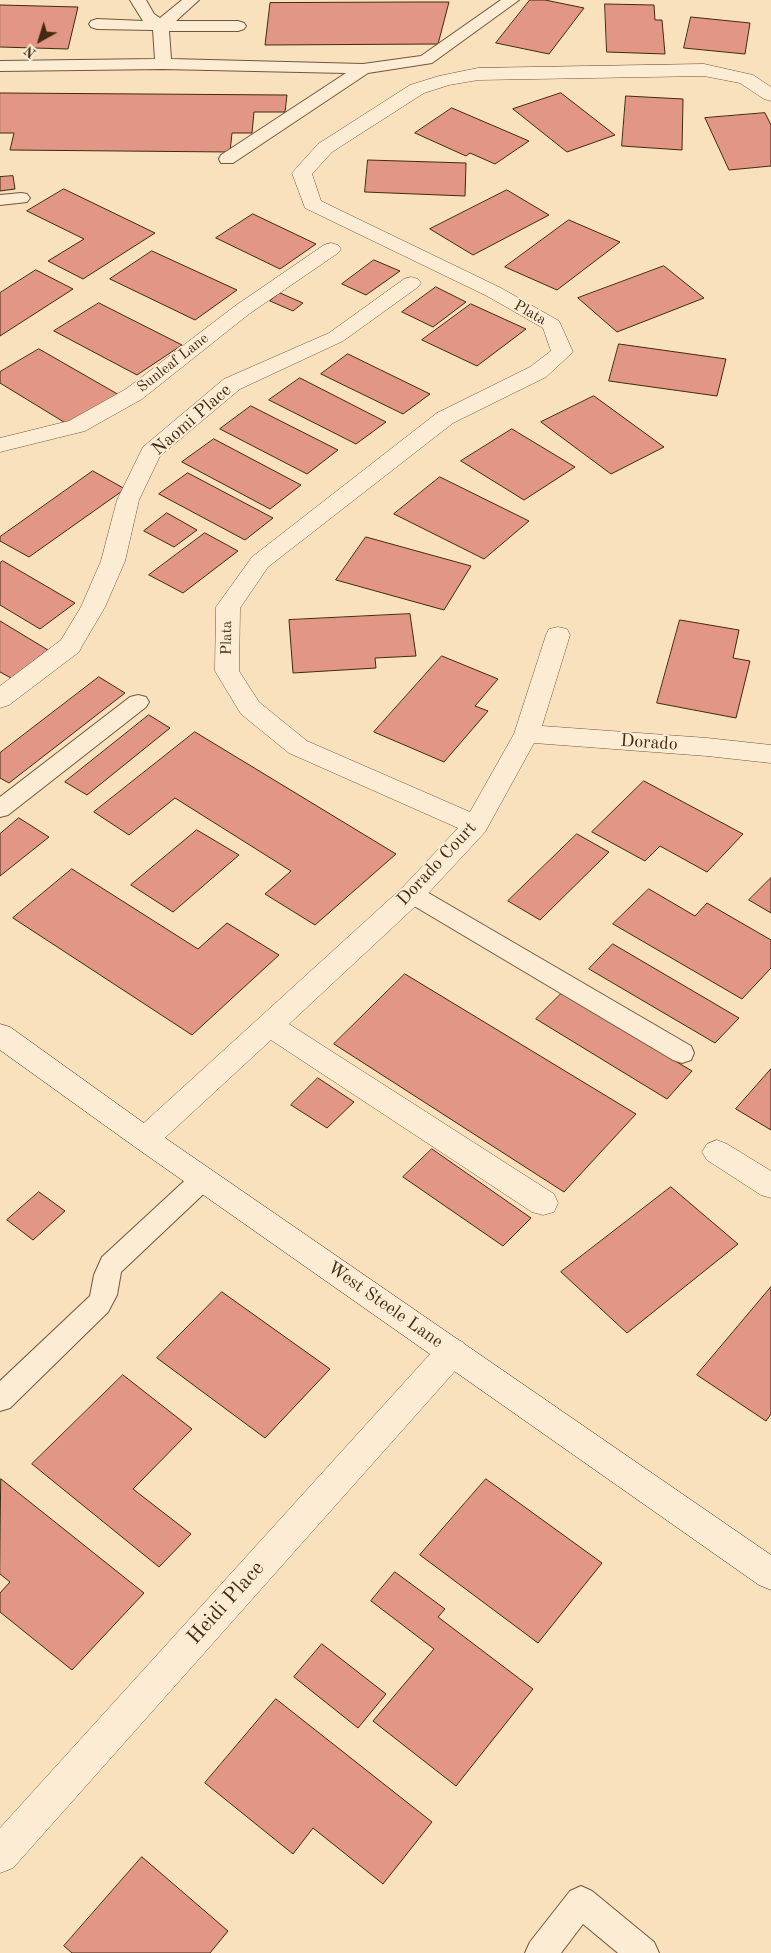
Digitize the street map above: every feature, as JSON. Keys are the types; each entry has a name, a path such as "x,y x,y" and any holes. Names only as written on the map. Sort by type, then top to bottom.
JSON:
{"street":[{"name":"Plata","path":"476,825 298,746 250,708 227,670 228,607 260,562 446,418 538,372 562,352 552,325 494,292 312,204 302,173 325,148 417,89 446,80 478,74 704,70 746,79 771,95"},
{"name":"Sunleaf Lane","path":"0,445 77,426 134,394 242,310 332,249"},
{"name":"Naomi Place","path":"0,699 70,646 93,607 113,561 128,500 151,452 232,384 336,338 411,284"},
{"name":"Dorado Court","path":"145,1139 412,894 476,825 527,734 558,635"},
{"name":"Dorado","path":"527,734 707,747 771,754"},
{"path":"269,1025 543,1203"},
{"name":"West Steele Lane","path":"0,1035 145,1139 771,1574"},
{"path":"717,1152 771,1186"},
{"name":"Heidi Place","path":"0,1854 452,1352"}],"lane":[{"path":"138,0 148,17 161,26"},
{"path":"163,64 161,26 175,11 191,0"},
{"path":"0,66 163,64 363,69 426,60 511,0"},
{"path":"97,24 238,26"},
{"path":"227,160 363,69"},
{"path":"0,200 22,198"},
{"path":"0,809 138,702"},
{"path":"412,894 682,1053"},
{"path":"0,1400 98,1304 103,1297 107,1275 112,1265 203,1179"},
{"path":"541,1953 581,1902 643,1953"}],"building":[{"path":"530,0 545,0 584,8 549,54 496,43"},
{"path":"449,2 438,44 265,45 270,3"},
{"path":"605,4 654,5 655,20 662,20 665,54 607,52"},
{"path":"0,5 78,7 68,49 0,47"},
{"path":"691,17 750,23 745,54 684,48"},
{"path":"0,93 287,95 285,112 254,112 252,133 232,133 230,152 10,150 14,133 0,133"},
{"path":"561,93 615,135 567,152 513,109"},
{"path":"626,96 683,99 682,150 622,146"},
{"path":"452,108 529,141 495,164 470,153 466,156 415,133"},
{"path":"765,113 771,125 771,166 729,170 705,118"},
{"path":"368,160 466,163 465,196 365,192"},
{"path":"13,176 15,189 0,191 0,177"},
{"path":"64,189 155,233 83,279 48,261 84,239 27,211"},
{"path":"507,190 549,215 473,255 430,229"},
{"path":"253,214 316,244 280,269 216,238"},
{"path":"569,220 620,242 557,290 505,267"},
{"path":"152,251 237,290 195,320 110,279"},
{"path":"374,260 400,271 366,295 342,284"},
{"path":"664,266 704,298 617,332 578,298"},
{"path":"36,270 73,289 0,336 0,293"},
{"path":"436,287 466,302 433,327 402,312"},
{"path":"280,293 303,303 293,311 270,301"},
{"path":"99,303 182,345 137,375 54,331"},
{"path":"471,304 526,329 477,366 422,340"},
{"path":"619,344 726,359 717,396 609,381"},
{"path":"39,349 121,396 72,427 0,383 0,372"},
{"path":"348,354 430,394 403,414 321,374"},
{"path":"300,378 386,422 356,444 269,400"},
{"path":"594,396 664,447 611,474 541,422"},
{"path":"251,406 338,450 307,474 220,429"},
{"path":"512,429 575,467 524,500 461,461"},
{"path":"214,439 301,485 270,509 182,462"},
{"path":"93,471 125,489 29,557 0,541 0,537"},
{"path":"188,473 273,518 245,540 159,494"},
{"path":"440,477 529,521 484,559 394,514"},
{"path":"167,513 197,530 174,547 144,531"},
{"path":"205,533 238,551 183,593 149,575"},
{"path":"366,537 471,566 444,610 336,580"},
{"path":"3,561 75,603 40,629 0,605 0,563"},
{"path":"410,614 416,656 375,658 376,668 293,673 289,620"},
{"path":"680,620 739,630 733,658 750,661 736,718 657,703"},
{"path":"0,621 48,650 11,678 0,672"},
{"path":"442,656 498,679 475,706 488,711 444,762 374,732"},
{"path":"99,677 125,693 9,783 0,778 0,753"},
{"path":"149,715 170,728 87,795 65,782"},
{"path":"195,732 396,854 315,925 265,894 291,871 175,798 129,835 94,812"},
{"path":"644,781 743,834 707,872 660,846 645,861 592,832"},
{"path":"19,818 49,837 0,876 0,834"},
{"path":"197,830 239,855 173,912 131,885"},
{"path":"577,834 609,852 540,920 508,901"},
{"path":"72,869 198,949 227,923 279,955 192,1035 13,918"},
{"path":"771,878 771,913 749,900"},
{"path":"649,889 695,916 707,903 771,940 771,968 742,999 613,924"},
{"path":"613,944 739,1018 715,1043 589,969"},
{"path":"405,974 636,1114 564,1192 334,1044"},
{"path":"562,993 692,1071 667,1099 536,1019"},
{"path":"771,1069 771,1130 736,1109"},
{"path":"318,1078 354,1102 327,1128 291,1105"},
{"path":"432,1149 531,1218 503,1246 403,1177"},
{"path":"671,1187 738,1244 627,1333 561,1272"},
{"path":"39,1192 65,1211 33,1240 7,1220"},
{"path":"771,1287 771,1414 766,1421 697,1375"},
{"path":"222,1292 330,1369 265,1438 157,1358"},
{"path":"123,1375 192,1429 133,1489 191,1534 159,1567 32,1464"},
{"path":"1,1479 144,1593 72,1670 0,1612 0,1593 10,1582 0,1574"},
{"path":"486,1479 602,1563 538,1643 420,1555"},
{"path":"395,1572 445,1609 438,1617 533,1689 456,1786 373,1721 434,1649 371,1601"},
{"path":"322,1644 386,1694 358,1728 294,1677"},
{"path":"276,1699 432,1822 383,1884 313,1828 293,1854 205,1783"},
{"path":"142,1857 228,1931 210,1953 72,1953 64,1946"}]}
